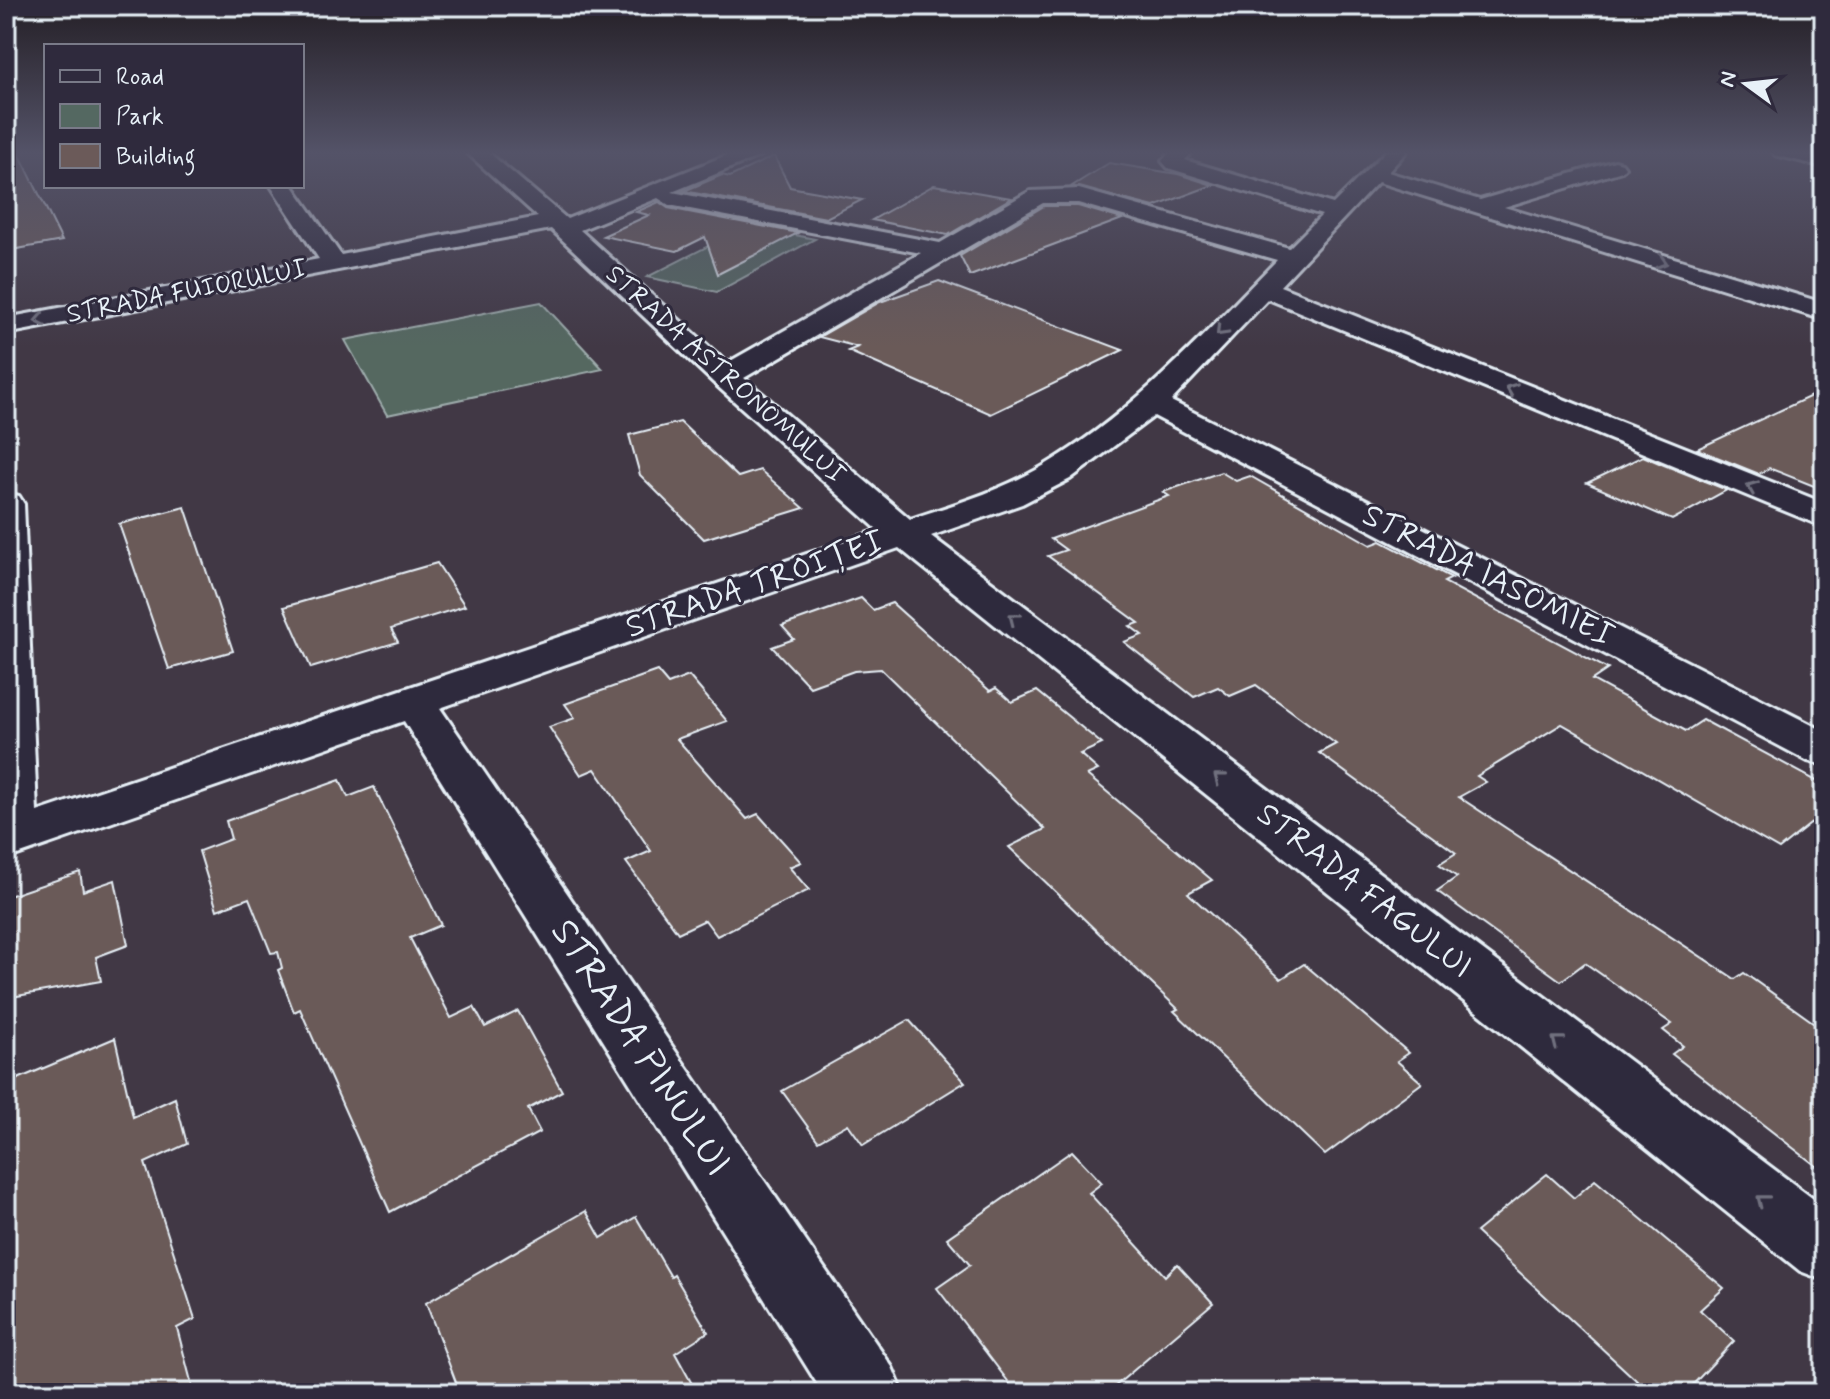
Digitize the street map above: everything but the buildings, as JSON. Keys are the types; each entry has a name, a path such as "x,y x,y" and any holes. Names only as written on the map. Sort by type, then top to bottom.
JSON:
{"street":[{"path":"302,216 334,263"},
{"name":"STRADA ASTRONOMULUI","path":"550,216 725,377 905,534"},
{"name":"STRADA FUIORULUI","path":"6,326 334,263 560,225 583,216"},
{"path":"765,216 941,250"},
{"path":"725,377 999,216"},
{"path":"1151,216 1294,257"},
{"name":"STRADA TROIȚEI","path":"10,840 1010,497 1058,472 1152,403 1335,216"},
{"path":"1510,216 1824,312"},
{"path":"1263,288 1824,516"},
{"name":"STRADA IASOMIEI","path":"1152,403 1824,750"},
{"path":"6,504 10,840"},
{"name":"STRADA FAGULUI","path":"905,534 1824,1248"},
{"name":"STRADA PINULUI","path":"414,702 866,1393"}],"green space":[{"path":"748,226 815,239 717,292 647,277"},
{"path":"541,302 603,369 387,415 345,340"}]}
